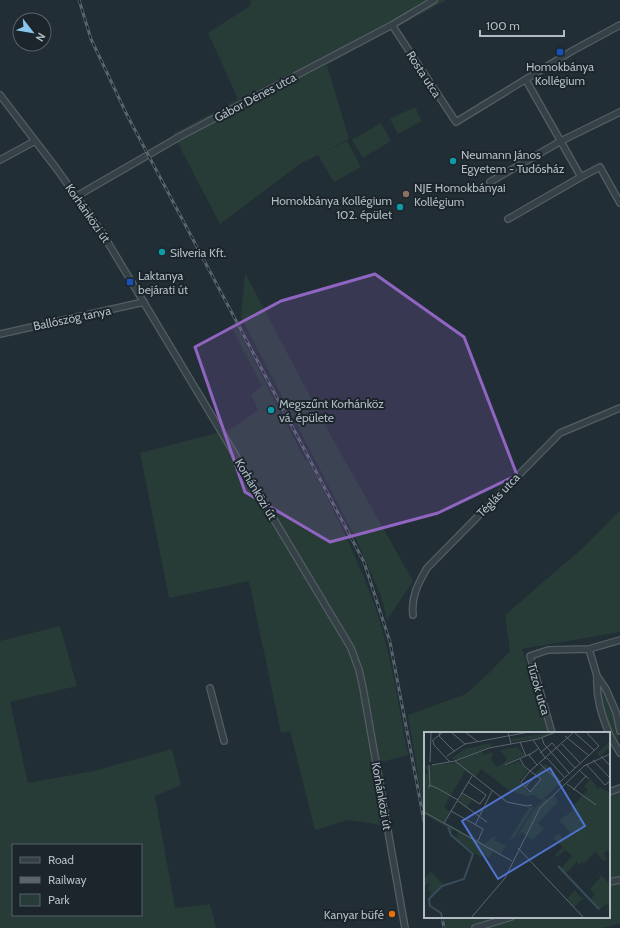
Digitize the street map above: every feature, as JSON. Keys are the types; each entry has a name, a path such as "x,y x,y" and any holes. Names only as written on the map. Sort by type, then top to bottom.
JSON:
{"street":[{"name":"Gábor Dénes utca","path":"77,196 179,137 392,25 434,0"},
{"name":"Rosta utca","path":"392,25 456,122 526,80"},
{"path":"582,177 526,80 572,51 620,25"},
{"name":"Korhánközi út","path":"0,95 77,196 101,231 353,653 363,688 405,928"},
{"path":"490,182 561,141 620,112"},
{"path":"0,160 35,141"},
{"path":"508,219 600,167 620,203"},
{"name":"Ballószög tanya","path":"0,334 144,302"},
{"name":"Téglás utca","path":"413,615 412,604 415,589 427,568 560,433 620,408"},
{"name":"Túzok utca","path":"552,732 530,656 548,650 589,649 620,640"},
{"path":"589,649 597,676 597,690 602,716 609,732"},
{"path":"597,676 606,689 616,712 620,731"},
{"path":"210,688 224,741"},
{"path":"610,735 620,753"},
{"path":"610,792 620,788"},
{"path":"610,882 620,880"},
{"path":"475,928 508,918"}],"highlighted area":[{"path":"375,274 464,337 517,475 438,513 330,542 245,492 195,347 281,301"}],"green space":[{"path":"251,0 447,0 327,65 349,139 324,152 347,141 361,167 334,182 318,155 300,164 220,224 173,134 238,99 208,33 250,6"},
{"path":"415,107 422,121 398,134 390,119"},
{"path":"381,123 391,141 363,158 352,140"},
{"path":"245,273 330,434 413,581 387,620 381,596 357,541 241,317"},
{"path":"235,323 305,460 309,462 337,517 377,612 391,665 408,755 381,762 393,831 375,824 348,820 315,830 290,731 281,733 249,581 169,598 140,453 229,430 258,410 251,394 262,386 231,326"},
{"path":"620,510 620,632 522,649 550,732 424,732 424,812 408,715 466,694 489,673 510,651 505,615 584,547"},
{"path":"60,626 77,686 10,702 28,783 94,771 172,749 181,785 155,796 175,908 210,904 216,928 0,928 0,641"},
{"path":"600,687 604,690 614,713 618,743 616,742 603,711"},
{"path":"620,786 620,924 601,928 446,928 444,918 610,918 610,790"}],"railway":[{"path":"79,0 91,39 127,115 364,562 390,642 424,821"},
{"path":"442,918 444,928"}],"place":[{"name":"Homokbánya Kollégium","path":"560,52"},
{"name":"Neumann János Egyetem - Tudósház","path":"453,161"},
{"name":"NJE Homokbányai Kollégium","path":"406,194"},
{"name":"Homokbánya Kollégium 102. épület","path":"400,207"},
{"name":"Silveria Kft.","path":"162,252"},
{"name":"Laktanya bejárati út","path":"130,282"},
{"name":"Megszűnt Korhánköz vá. épülete","path":"271,410"},
{"name":"Kanyar büfé","path":"392,914"}]}
